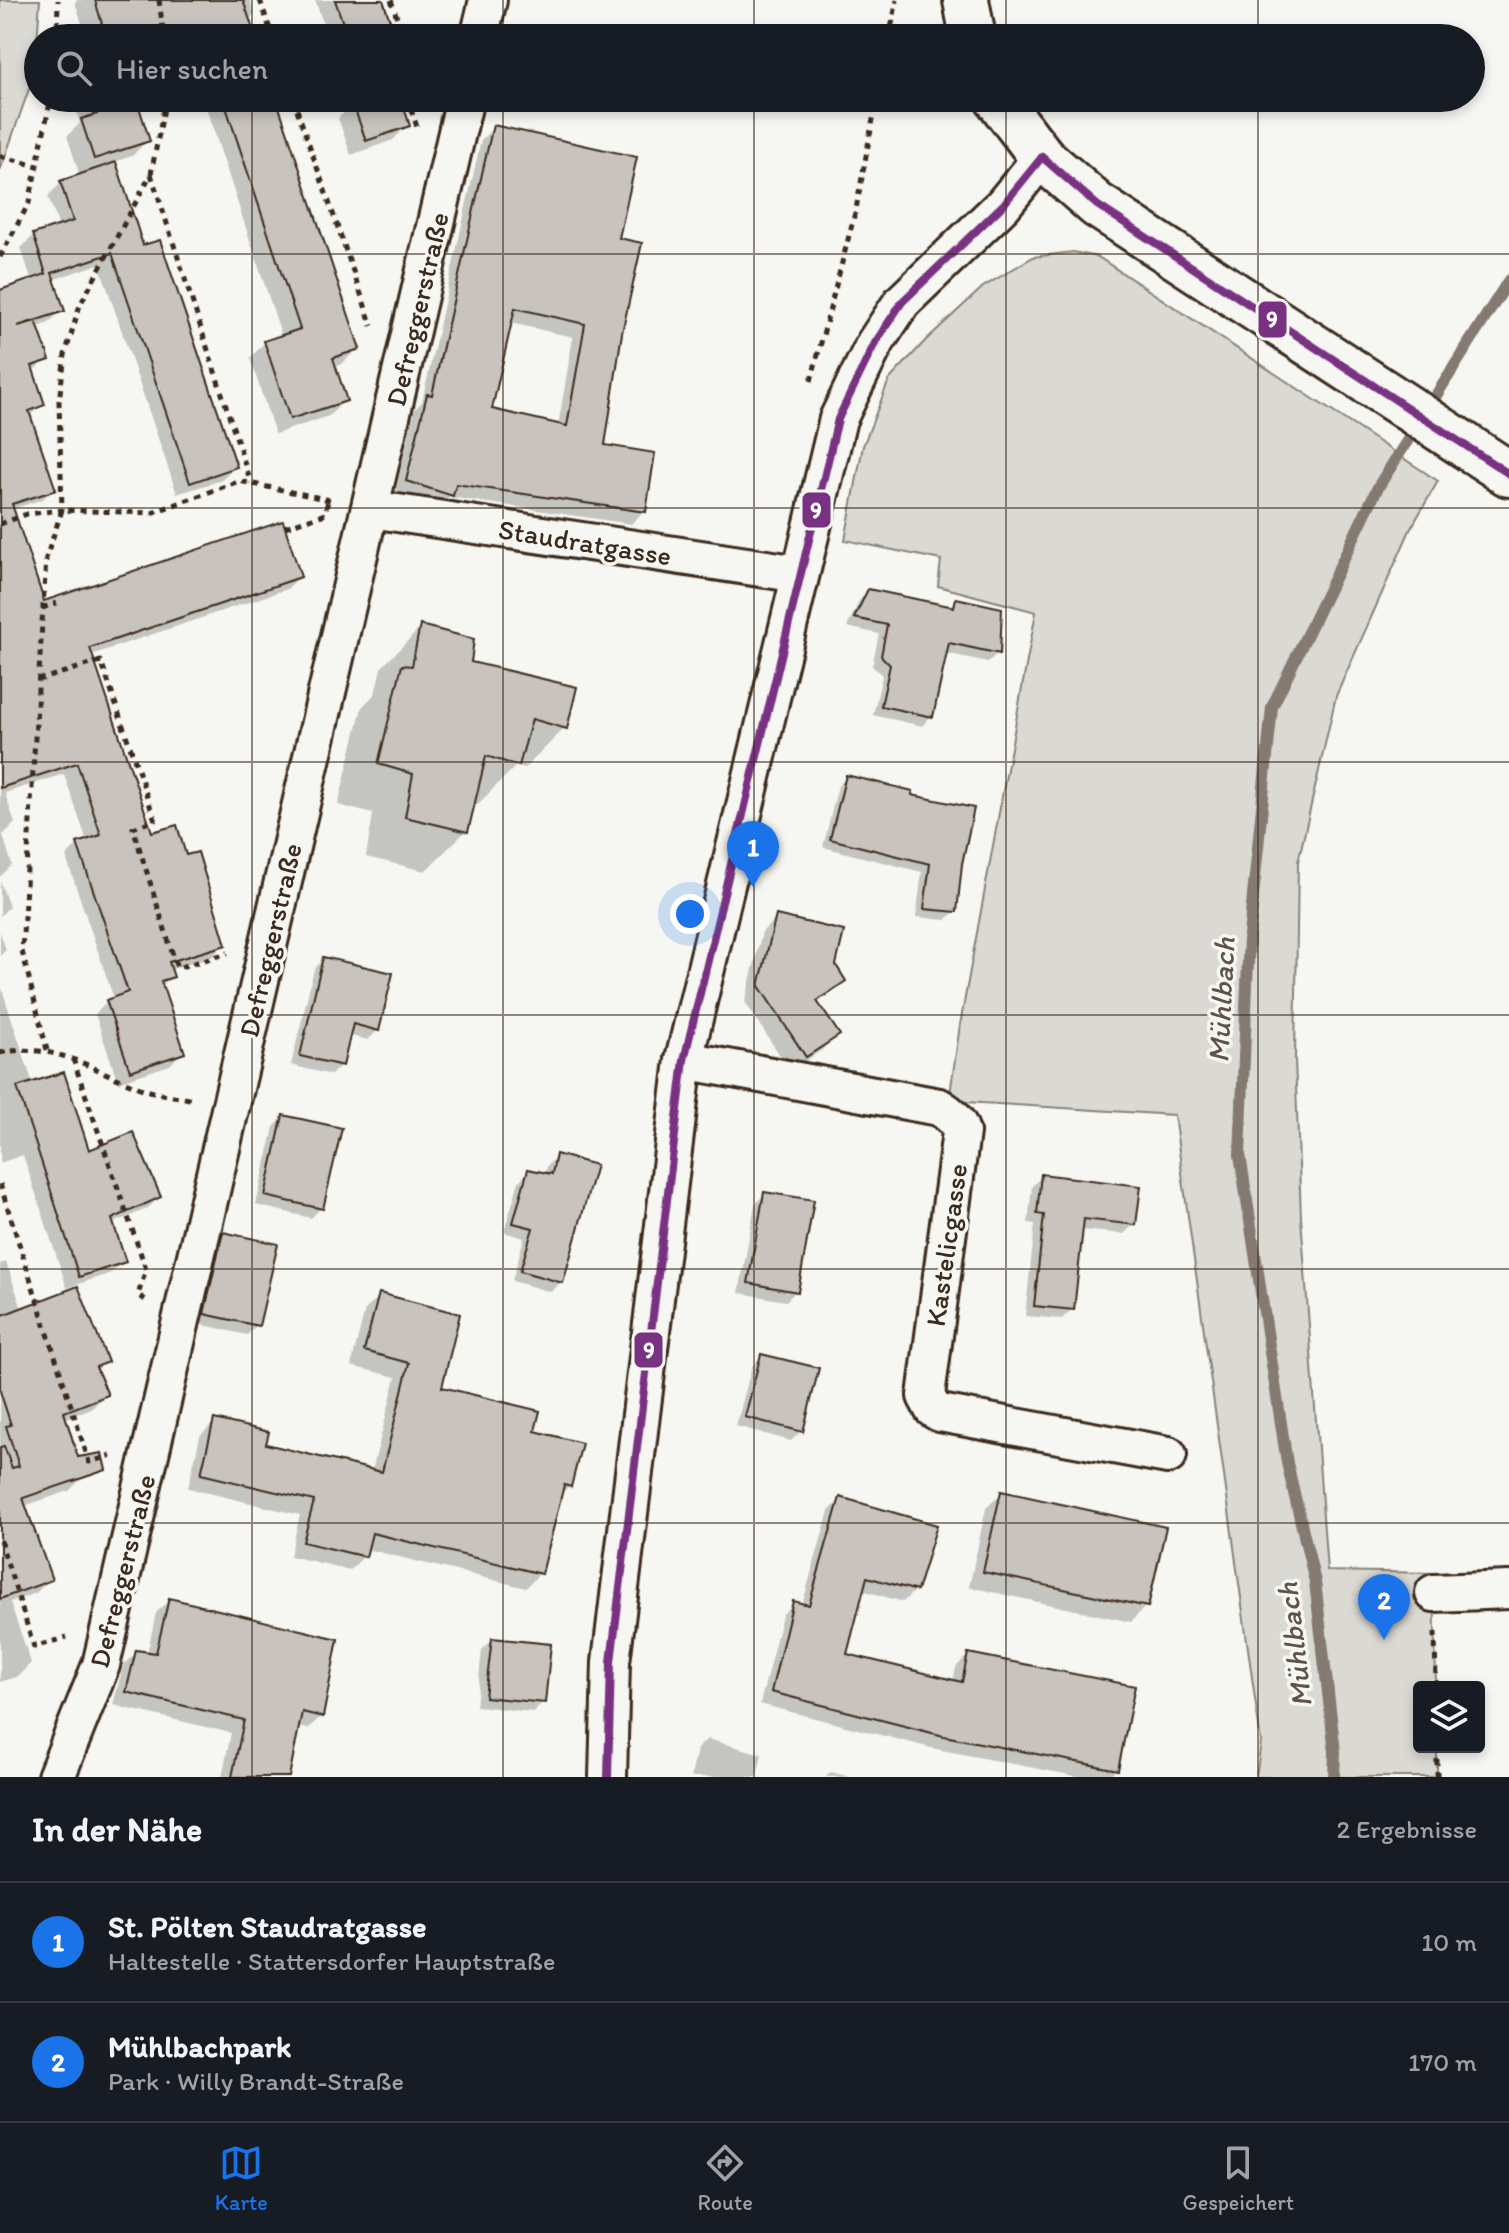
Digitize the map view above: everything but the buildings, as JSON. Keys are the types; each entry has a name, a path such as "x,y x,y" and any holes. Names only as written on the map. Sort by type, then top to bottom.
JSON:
{"main road":[{"path":"966,0 970,24"},
{"path":"1008,112 1042,157 1097,205 1509,474"}],"street":[{"path":"482,24 488,0"},
{"name":"Defreggerstraße","path":"56,1777 101,1665 462,112"},
{"path":"608,1777 611,1662 684,1060 838,419 875,343 902,302 1003,205 1042,157"},
{"name":"Staudratgasse","path":"371,509 800,574"},
{"name":"Kastelicgasse","path":"684,1060 939,1107 948,1113 956,1120 961,1132 927,1388 928,1403 940,1413 1168,1455"},
{"path":"1434,1593 1509,1590"}],"path":[{"path":"57,24 58,0"},
{"path":"159,0 162,24"},
{"path":"260,0 268,24"},
{"path":"391,0 399,24"},
{"path":"892,24 897,0"},
{"path":"0,257 29,203 48,112"},
{"path":"47,1050 22,951 46,558 62,510 59,401 65,355 80,305 151,174 163,112"},
{"path":"298,112 375,335"},
{"path":"809,389 856,209 874,112"},
{"path":"0,156 37,166"},
{"path":"151,174 251,483"},
{"path":"0,524 27,514 62,510 152,513 239,481 371,509"},
{"path":"285,527 325,514 328,500"},
{"path":"42,608 57,603"},
{"path":"38,680 101,661 155,820 133,828 177,968 237,950"},
{"path":"0,1053 47,1050 138,1088 231,1107"},
{"path":"73,1059 146,1269 138,1295 151,1304"},
{"path":"0,1184 89,1462 114,1456"},
{"path":"0,1540 34,1647 70,1636"},
{"path":"1434,1593 1436,1681"},
{"path":"1437,1753 1437,1777"}],"shaded area":[{"path":"0,0 40,0 38,24 24,24 24,103 0,171"},
{"path":"1073,252 1098,257 1438,481 1410,530 1336,696 1298,862 1295,1059 1301,1217 1327,1571 1434,1573 1436,1681 1413,1681 1413,1753 1437,1753 1437,1777 1256,1777 1261,1742 1174,1115 949,1101 960,1025 1036,612 938,586 941,560 845,540 863,446 889,380 926,340 983,287 1033,257"}],"waterway":[{"name":"Mühlbach","path":"1334,1777 1335,1752 1315,1582 1287,1463 1240,1155 1249,936 1272,707 1378,487 1509,280"}],"transit line":[{"name":"9","path":"1042,157 1097,205 1509,474"},
{"name":"9","path":"608,1777 611,1662 684,1060 838,419 875,343 902,302 1003,205 1042,157"}],"place":[{"name":"St. Pölten Staudratgasse","path":"753,887"},
{"name":"Mühlbachpark","path":"1384,1640"}]}
